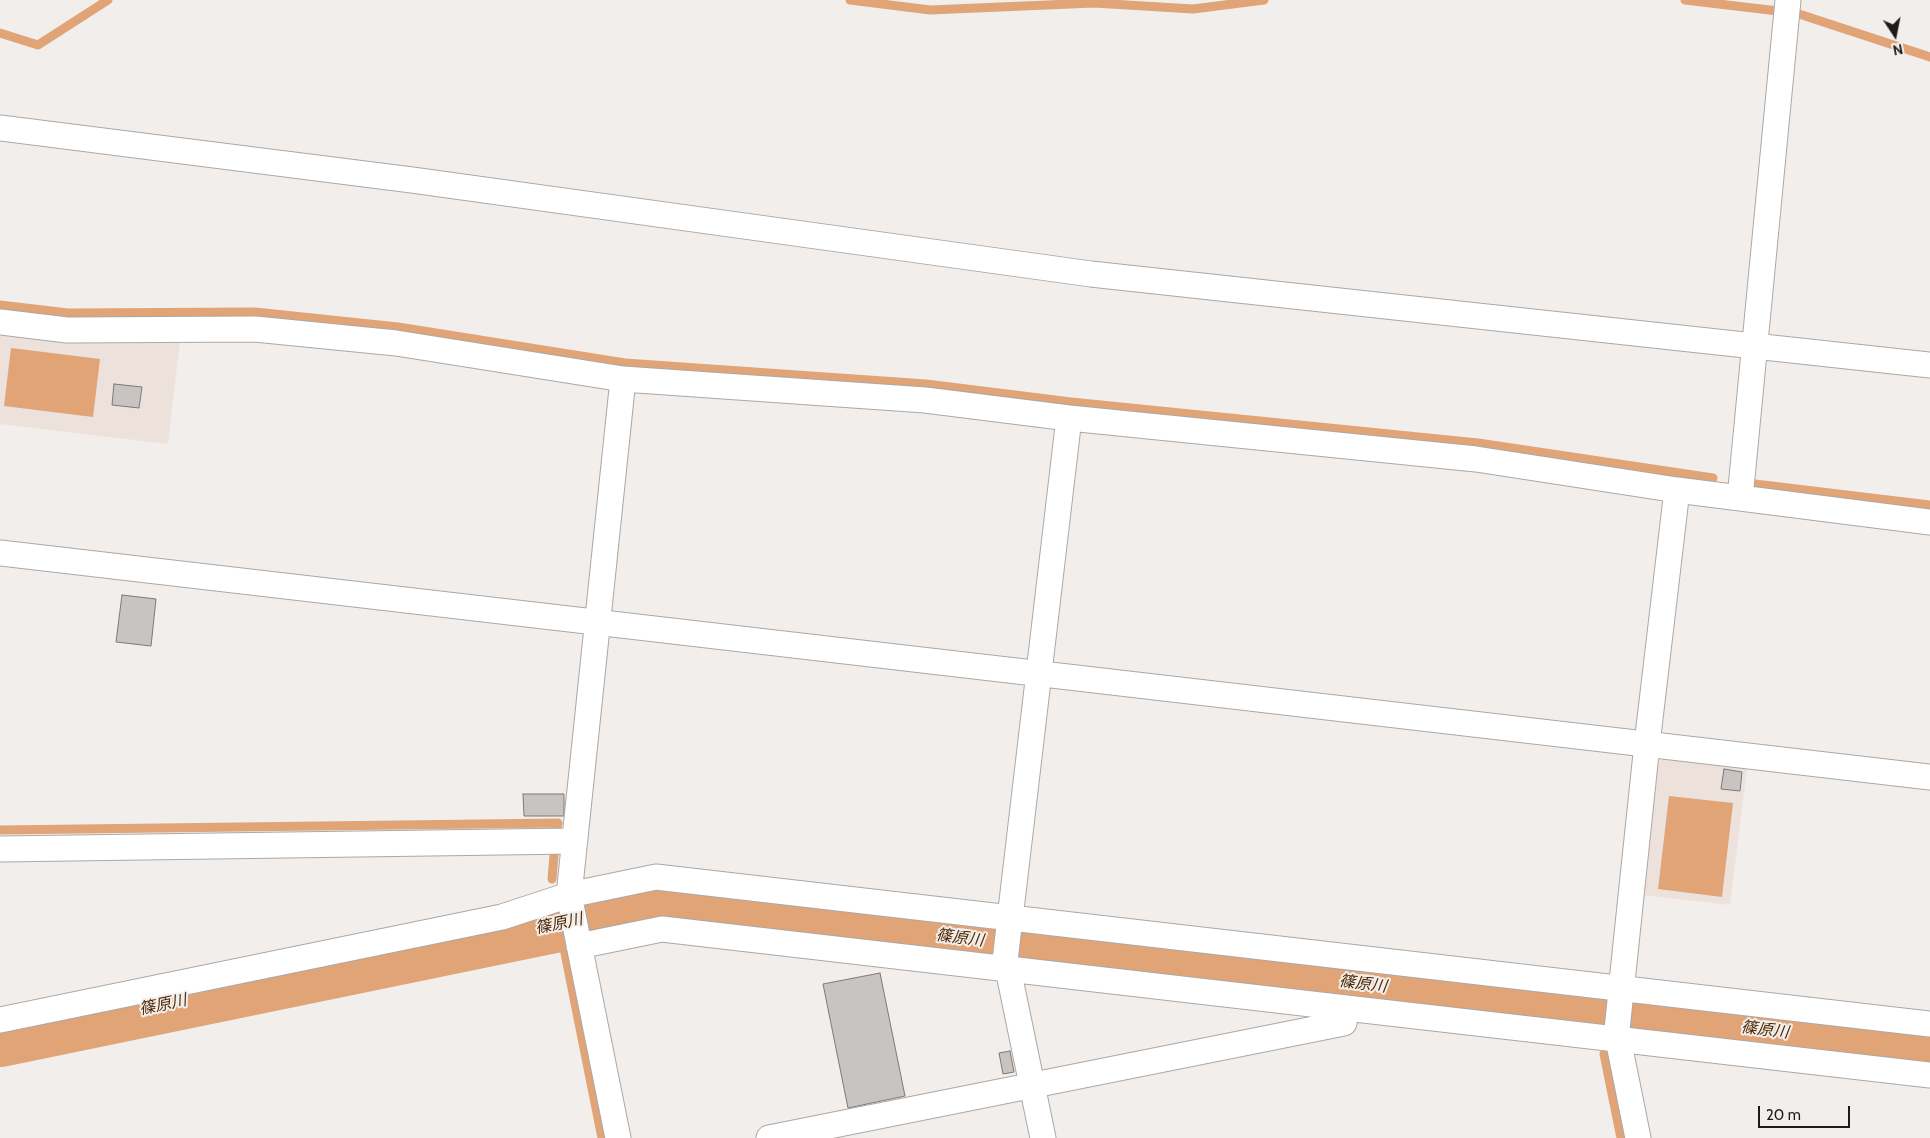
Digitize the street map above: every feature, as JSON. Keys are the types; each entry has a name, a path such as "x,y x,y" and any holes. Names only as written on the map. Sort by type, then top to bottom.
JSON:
{"street":[{"path":"1740,498 1788,0"},
{"path":"0,128 421,182 1090,274 1930,365"},
{"path":"0,322 67,330 255,329 396,343 623,379 925,400 1069,418 1476,459 1677,490 1930,522"},
{"path":"618,1138 570,900 574,841 623,379"},
{"path":"1043,1138 1006,966 1009,922 1069,418"},
{"path":"1638,1138 1617,1036 1647,744 1677,490"},
{"path":"0,554 1930,777"},
{"path":"0,849 574,841"},
{"path":"0,1020 502,917 656,877 1009,922 1621,993 1930,1024"},
{"path":"578,942 662,929 1006,966 1346,1008 1617,1036 1930,1075"},
{"path":"769,1138 1344,1023 1346,1008"}],"shaded area":[{"path":"0,333 180,341 168,444 0,424"},
{"path":"11,348 100,359 93,417 4,406"},
{"path":"1664,758 1747,768 1730,905 1643,895 1656,764"},
{"path":"1669,796 1733,803 1722,897 1658,889"}],"building":[{"path":"114,384 142,387 139,408 112,405"},
{"path":"122,595 156,599 151,646 116,642"},
{"path":"1724,769 1742,772 1740,791 1721,789"},
{"path":"523,794 564,794 564,816 524,816"},
{"path":"880,973 905,1096 848,1108 823,984"},
{"path":"1010,1051 1014,1072 1003,1074 999,1053"}],"waterway":[{"path":"0,33 38,45 108,0"},
{"path":"850,0 930,10 1094,3 1193,9 1264,0"},
{"path":"1685,0 1778,11"},
{"path":"1796,13 1930,57"},
{"path":"0,305 68,313 255,312 398,327 625,363 926,384 1071,402 1478,443 1713,478"},
{"path":"1755,484 1930,505"},
{"path":"0,830 558,823 557,827"},
{"path":"552,879 554,855"},
{"name":"篠原川","path":"0,1039 661,903 1930,1049"},
{"path":"556,908 602,1138"},
{"path":"1595,1011 1598,1027"},
{"path":"1604,1054 1621,1138"}]}
